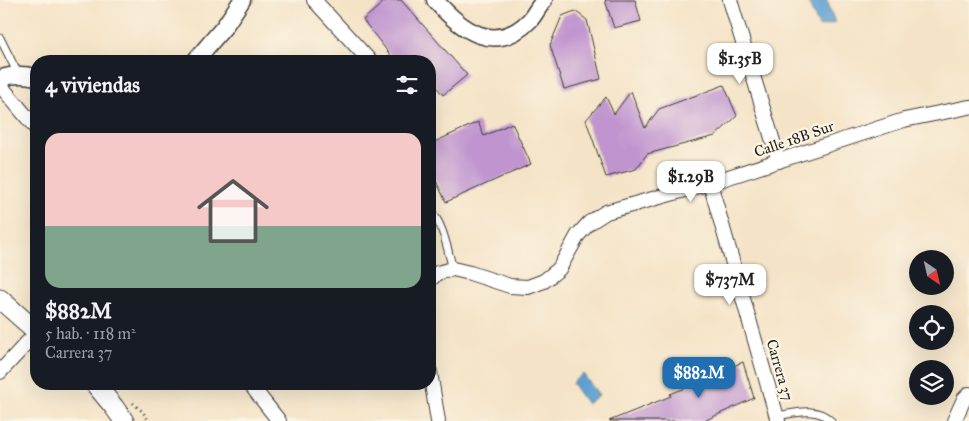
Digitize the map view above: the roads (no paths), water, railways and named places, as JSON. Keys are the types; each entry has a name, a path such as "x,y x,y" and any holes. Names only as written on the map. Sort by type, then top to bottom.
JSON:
{"main road":[{"path":"0,299 30,326"},
{"path":"99,390 124,421"}],"street":[{"path":"200,55 224,27 242,0"},
{"path":"314,0 364,55"},
{"path":"435,0 459,25 477,35 492,38 513,33 531,19 544,0"},
{"path":"730,0 779,161"},
{"path":"0,79 18,74 30,75"},
{"path":"0,85 30,121"},
{"name":"Calle 18B Sur","path":"453,269 510,286 528,287 544,281 559,269 578,235 589,223 606,212 710,183 904,120 969,107"},
{"name":"Carrera 37","path":"710,183 778,419"},
{"path":"436,275 453,269"},
{"path":"0,372 30,339"},
{"path":"255,390 278,421"},
{"path":"433,390 438,421"},
{"path":"954,421 964,399 969,394"}],"lane":[{"path":"0,38 18,74"},
{"path":"436,217 441,226 453,269"},
{"path":"778,419 814,412 827,417 831,421"}],"water":[{"path":"827,0 835,23 819,27 808,2"},
{"path":"583,374 599,395 587,404 572,383"}]}
